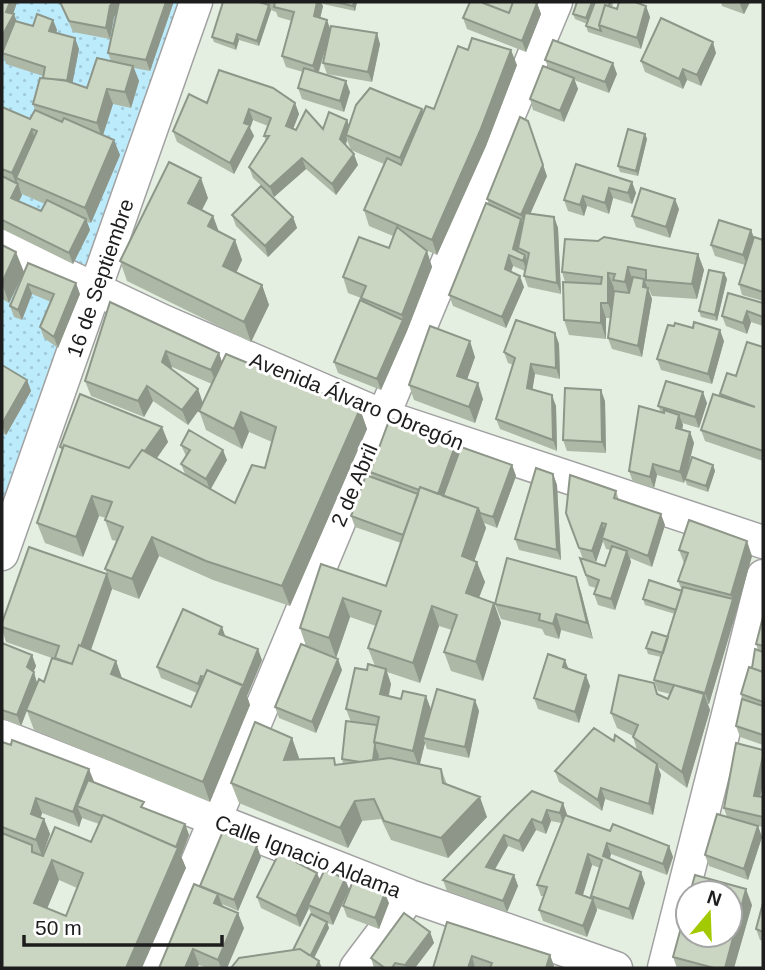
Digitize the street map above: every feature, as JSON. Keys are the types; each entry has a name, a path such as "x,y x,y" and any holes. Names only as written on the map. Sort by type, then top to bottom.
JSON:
{"street":[{"name":"16 de Septiembre","path":"2,554 196,2"},
{"name":"2 de Abril","path":"153,968 555,2"},
{"name":"Avenida Álvaro Obregón","path":"2,246 383,416 763,542"},
{"path":"664,968 763,576"},
{"name":"Calle Ignacio Aldama","path":"2,736 410,896 616,968"},
{"path":"356,968 410,896"}],"shaded area":[{"path":"2,2 196,2 2,554"}],"building":[{"path":"2,2 10,2 6,12 14,14 2,36"},
{"path":"60,2 113,2 106,28 69,21"},
{"path":"119,2 166,2 146,60 108,53"},
{"path":"223,2 259,2 269,5 257,41 237,34 234,44 212,37"},
{"path":"275,2 317,2 314,16 327,20 313,66 282,56 294,12 274,7"},
{"path":"336,2 354,2 353,6"},
{"path":"470,2 483,2 509,13 513,2 537,3 522,41 463,18"},
{"path":"513,2 509,13 486,4"},
{"path":"577,2 592,2 586,18 573,14"},
{"path":"595,2 610,2 609,6 605,5 599,25 601,31 586,26"},
{"path":"619,2 635,2 646,6 637,38 599,25 605,5 617,9"},
{"path":"37,14 53,20 49,31 75,38 67,81 43,78 45,67 2,53 15,21 33,26"},
{"path":"661,18 713,42 697,75 683,69 679,79 641,61"},
{"path":"331,26 377,33 368,72 323,63"},
{"path":"472,38 511,50 480,131 432,240 364,210 387,158 401,165 426,106 434,109 458,46 468,50"},
{"path":"553,40 613,63 605,82 545,60"},
{"path":"97,58 133,66 125,92 107,89 97,123 33,104 40,78 64,80 87,88"},
{"path":"543,66 574,78 560,111 530,99"},
{"path":"304,68 346,81 340,101 298,88"},
{"path":"219,70 273,88 295,103 286,126 296,130 306,110 323,129 329,112 347,120 340,139 354,154 332,184 302,158 270,187 249,167 269,136 264,136 271,118 249,109 244,123 250,125 230,163 173,131 189,94 207,103"},
{"path":"370,88 422,109 400,158 346,135 356,105"},
{"path":"2,107 30,119 35,110 62,122 64,118 114,140 85,208 16,178 37,131 32,129 12,173 2,169"},
{"path":"520,117 528,121 543,165 521,215 487,199"},
{"path":"628,129 645,134 636,171 618,166"},
{"path":"169,162 201,178 188,203 213,216 208,226 235,240 223,266 262,285 244,322 120,261"},
{"path":"576,164 632,182 628,193 609,188 605,203 583,196 580,205 564,200"},
{"path":"2,176 18,184 11,198 41,211 47,200 86,219 69,253 2,220"},
{"path":"261,186 293,217 265,246 232,215"},
{"path":"641,188 675,199 666,227 632,216"},
{"path":"486,203 521,219 513,249 525,255 523,261 509,255 505,269 520,276 502,317 449,295"},
{"path":"525,213 554,217 557,283 524,276 529,253 518,248"},
{"path":"719,220 751,230 743,255 711,245"},
{"path":"397,227 427,251 402,315 361,298 366,286 343,277 359,237 389,248"},
{"path":"604,237 698,254 692,284 646,280 646,270 628,267 625,282 613,280 615,274 608,273 608,303 601,303 601,323 564,320 563,282 601,284 602,277 562,272 565,239 598,241"},
{"path":"754,237 763,240 763,292 739,284"},
{"path":"2,245 16,252 2,283"},
{"path":"28,263 76,283 54,337 40,327 54,294 28,284 18,310 10,306"},
{"path":"709,270 724,273 715,315 699,311"},
{"path":"633,277 644,279 643,287 648,288 638,346 608,338 614,291 629,293"},
{"path":"728,293 763,303 763,317 747,311 743,323 722,316"},
{"path":"360,300 403,320 377,379 334,362"},
{"path":"110,302 219,353 211,370 166,351 162,362 198,389 182,410 147,386 138,401 85,381"},
{"path":"516,320 555,333 556,368 531,364 527,388 552,395 553,440 496,419 515,358 504,352"},
{"path":"694,322 720,330 708,374 657,359 668,325 674,326 675,323 693,328"},
{"path":"430,326 470,341 457,376 478,383 469,407 409,385"},
{"path":"747,342 763,347 763,451 701,430 713,394 755,407 720,394 727,373 736,376"},
{"path":"226,354 360,409 282,586 206,561 152,537 132,579 105,569 123,527 105,520 112,502 92,496 76,537 37,523 64,445 129,468 142,450 235,503 252,465 265,468 276,427 241,412 234,429 199,411"},
{"path":"2,365 27,380 2,424"},
{"path":"666,381 703,392 695,417 658,406"},
{"path":"565,388 601,390 602,442 563,440"},
{"path":"80,394 162,427 129,468 64,445 63,448 60,447"},
{"path":"639,406 679,415 676,428 690,432 680,472 653,464 650,477 629,471"},
{"path":"390,418 456,443 438,494 370,472"},
{"path":"189,430 223,450 206,479 181,464 190,450 181,445"},
{"path":"461,447 512,465 493,517 480,513 478,508 443,496"},
{"path":"692,457 713,465 706,486 685,479"},
{"path":"536,468 553,474 557,550 515,539"},
{"path":"366,475 418,494 403,535 351,516"},
{"path":"570,475 616,491 614,498 661,514 648,556 602,538 606,524 602,523 592,551 579,548 566,513"},
{"path":"420,487 478,508 462,556 477,562 466,593 494,603 476,662 444,652 457,615 432,606 413,663 368,648 381,611 343,598 329,638 300,628 321,564 386,586"},
{"path":"689,520 747,541 731,595 678,581 688,553 679,550"},
{"path":"612,546 627,551 611,599 594,594 599,580 586,575 580,558 605,566"},
{"path":"29,547 107,574 72,664 55,658 59,646 2,627"},
{"path":"507,558 576,577 587,623 556,614 553,624 539,620 540,614 495,604"},
{"path":"649,580 682,591 676,610 643,599"},
{"path":"683,587 733,599 705,693 654,680"},
{"path":"183,609 222,627 219,634 258,649 243,686 207,670 198,684 157,667"},
{"path":"763,617 763,646 756,644"},
{"path":"652,632 668,637 663,653 646,648"},
{"path":"2,643 32,655 27,667 34,672 17,715 2,710"},
{"path":"301,644 338,659 312,722 275,707"},
{"path":"79,645 116,661 111,674 191,707 207,670 243,685 203,782 26,710 39,679 44,682 52,658 72,664"},
{"path":"755,649 763,652 763,672 752,668"},
{"path":"548,654 565,660 563,667 586,675 575,712 534,698"},
{"path":"368,664 386,669 380,694 401,699 403,691 426,696 413,751 374,742 379,717 346,709 355,668 367,670"},
{"path":"749,667 763,672 763,702 741,694"},
{"path":"619,675 654,683 657,694 668,699 674,685 704,694 682,772 633,737 638,725 611,713"},
{"path":"437,689 475,700 465,747 423,738"},
{"path":"742,699 763,706 763,735 736,726"},
{"path":"346,721 377,725 373,760 360,762 342,759"},
{"path":"255,722 292,738 284,760 334,758 335,765 390,758 441,769 443,783 480,797 441,838 384,821 374,799 355,801 340,828 231,783"},
{"path":"594,728 614,741 615,735 657,764 649,804 601,788 598,800 555,771"},
{"path":"12,740 89,769 73,812 36,798 31,814 44,819 36,840 2,827 2,742 11,745"},
{"path":"736,743 763,750 754,796 763,797 763,817 724,808"},
{"path":"88,780 144,802 141,807 185,824 176,847 77,806"},
{"path":"532,791 563,803 560,813 547,810 542,823 532,819 519,841 504,835 486,867 514,875 503,901 443,880 512,810"},
{"path":"717,814 758,826 744,869 705,855"},
{"path":"103,815 178,848 126,968 2,968 2,833 32,845 32,852 43,856 55,827 91,842","holes":["52,860 83,873 66,916 34,903"]},
{"path":"565,815 610,831 613,824 669,846 663,864 607,843 603,856 641,872 629,909 591,896 602,860 588,854 576,893 593,899 583,926 539,910 547,887 537,885"},
{"path":"223,831 257,846 234,900 200,886"},
{"path":"279,853 317,873 296,916 257,897"},
{"path":"325,869 345,879 329,914 308,905"},
{"path":"695,875 710,879 694,879"},
{"path":"353,881 385,893 375,918 343,906"},
{"path":"194,884 218,894 214,903 238,913 218,960 193,949 185,968 159,968"},
{"path":"763,903 763,932 756,929"},
{"path":"404,913 430,932 405,965 395,963 392,968 385,968 371,958"},
{"path":"311,914 327,922 309,955 300,949 293,950"},
{"path":"447,922 550,955 546,968 490,968 492,963 472,956 468,968 433,968"},
{"path":"300,949 319,961 316,968 231,968 239,958"},
{"path":"675,949 730,949 725,968 714,968 673,957"}]}
